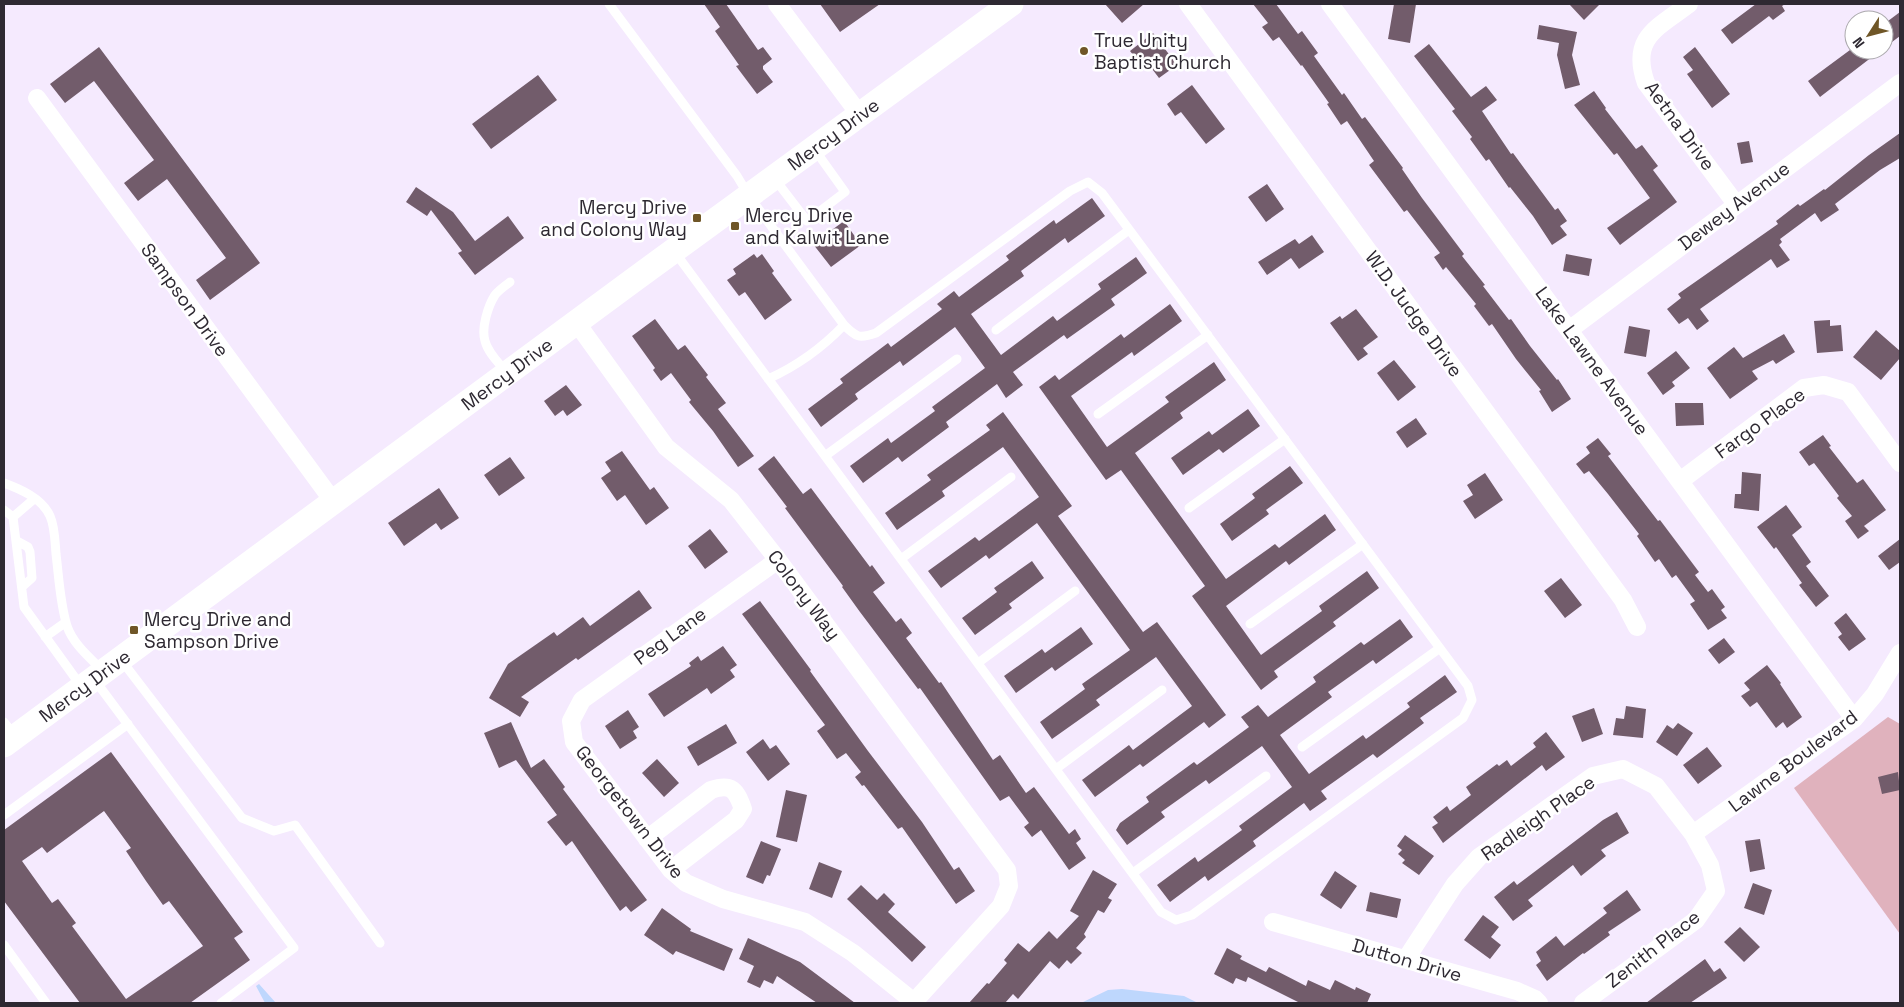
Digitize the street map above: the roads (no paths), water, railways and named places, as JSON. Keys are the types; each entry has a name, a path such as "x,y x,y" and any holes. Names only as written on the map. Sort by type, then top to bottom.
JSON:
{"street":[{"path":"777,4 860,115"},
{"name":"Mercy Drive","path":"8,734 100,674 576,322 1012,4"},
{"name":"W.D. Judge Drive","path":"1188,4 1623,600 1637,627"},
{"name":"Aetna Drive","path":"1689,4 1653,31 1645,40 1641,52 1640,66 1646,83 1736,204"},
{"name":"Lake Lawne Avenue","path":"1336,6 1569,330 1854,719"},
{"name":"Dewey Avenue","path":"1569,330 1900,83"},
{"name":"Sampson Drive","path":"37,98 334,501"},
{"name":"Colony Way","path":"576,322 666,446 732,500 1007,870 1009,886 1001,906 913,1003"},
{"name":"Fargo Place","path":"1680,481 1804,388 1824,385 1848,392 1900,463"},
{"name":"Peg Lane","path":"571,721 582,700 778,560"},
{"name":"Lawne Boulevard","path":"1693,834 1854,719 1875,694 1900,653"},
{"name":"Georgetown Drive","path":"571,721 574,742 671,870 686,882 723,899 805,922 853,953 913,1003"},
{"name":"Radleigh Place","path":"1406,959 1455,884 1479,857 1593,776 1624,769 1656,786 1693,834"},
{"path":"647,838 712,790 723,786 731,789 739,798 743,810 736,820 671,870"},
{"name":"Zenith Place","path":"1583,1003 1696,920 1716,891 1710,865 1693,834"},
{"name":"Dutton Drive","path":"1273,922 1517,992 1535,999 1539,1003"}],"lane":[{"path":"609,4 737,176 749,196 793,257 844,325 854,335 864,338 876,334 1070,191 1088,182 1102,193 1468,686 1472,700 1463,718 1200,910 1192,915 1176,920 1161,912 674,251"},
{"path":"774,178 806,221 845,192 814,149"},
{"path":"996,330 1129,230"},
{"path":"507,373 490,352 484,340 484,328 496,294 510,282"},
{"path":"768,379 791,369 826,344 844,325"},
{"path":"1098,414 1208,336"},
{"path":"825,456 957,358"},
{"path":"1188,508 1285,439"},
{"path":"901,559 1011,476"},
{"path":"4,483 22,489 50,515 66,622 77,644 100,674 242,818 274,831 295,825 380,943"},
{"path":"13,517 34,499"},
{"path":"4,510 13,517 24,607 45,636 100,674 128,724 294,948 221,1003"},
{"path":"1250,624 1363,544"},
{"path":"978,663 1075,591"},
{"path":"45,636 66,622"},
{"path":"1302,747 1440,648"},
{"path":"1056,770 1162,690"},
{"path":"4,815 128,724"},
{"path":"1132,873 1266,776"},
{"path":"4,946 46,1003"}],"water":[{"path":"259,984 276,1003 265,1003 256,986"},
{"path":"1122,989 1184,996 1198,1003 1081,1003 1108,990"}],"place":[{"name":"True Unity Baptist Church","path":"1084,51"},
{"name":"Mercy Drive and Colony Way","path":"697,218"},
{"name":"Mercy Drive and Kalwit Lane","path":"735,226"},
{"name":"Mercy Drive and Sampson Drive","path":"134,630"}]}
